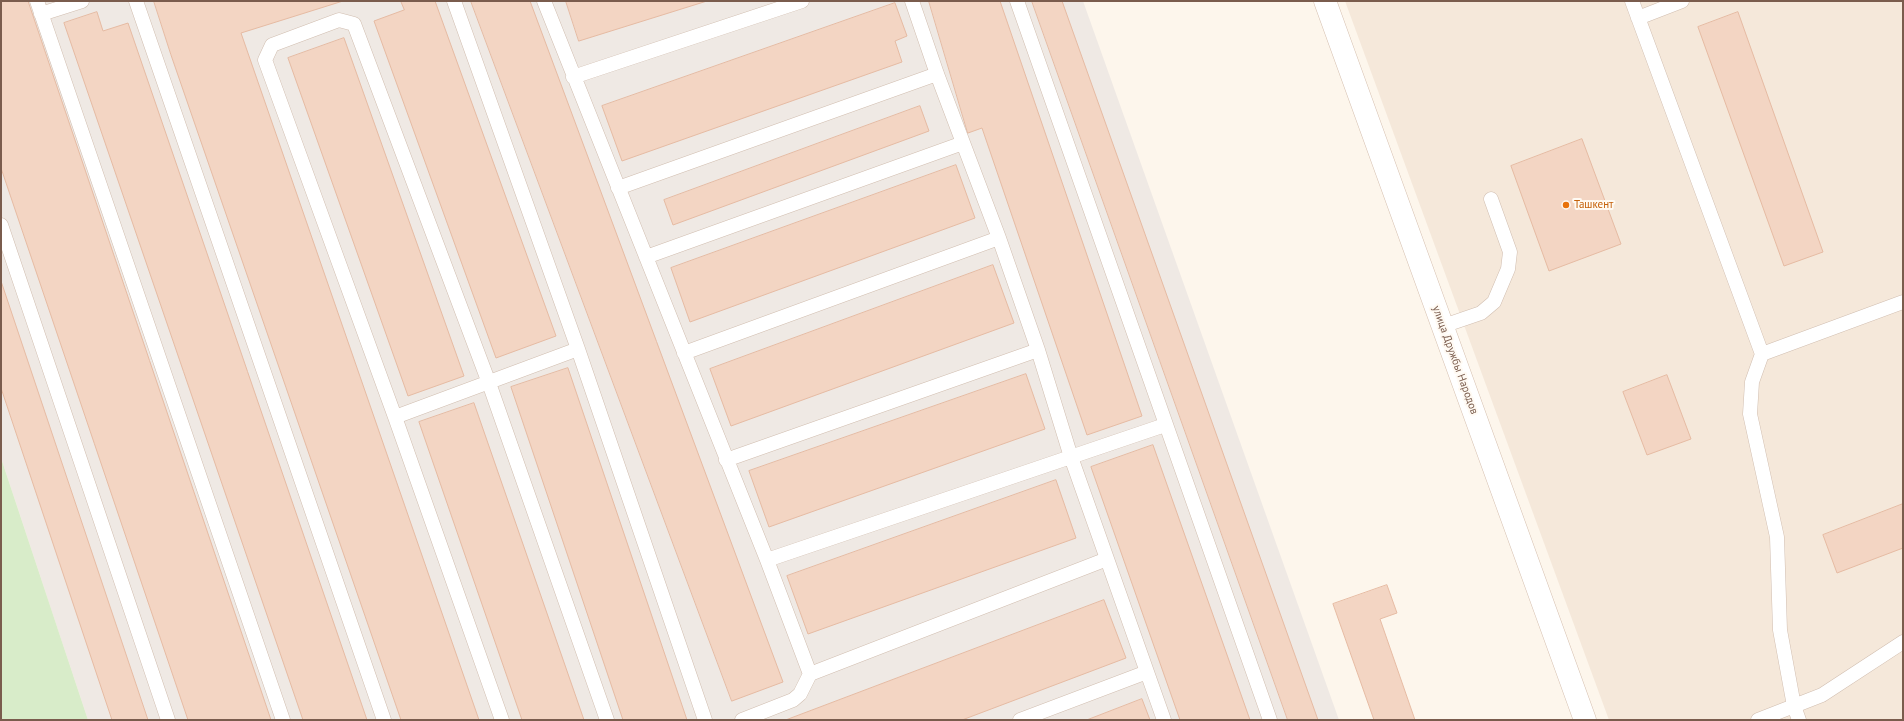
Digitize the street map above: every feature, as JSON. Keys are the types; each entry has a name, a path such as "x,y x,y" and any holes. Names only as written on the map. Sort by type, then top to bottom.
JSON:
{"main road":[{"name":"улица Дружбы Народов","path":"1325,1 1585,720"}],"lane":[{"path":"82,1 39,8 283,720"},
{"path":"136,1 384,720"},
{"path":"454,1 578,349 705,720"},
{"path":"544,1 573,77 767,560 810,674"},
{"path":"573,77 802,1"},
{"path":"912,1 937,74 999,238 1038,350 1071,457 1164,720"},
{"path":"1017,1 1270,720"},
{"path":"1632,1 1762,354 1752,382 1750,414 1777,537 1780,630 1794,706 1799,720"},
{"path":"1638,18 1682,1"},
{"path":"502,720 395,417 265,60 272,45 339,20 354,24 489,383 607,720"},
{"path":"618,188 937,74"},
{"path":"646,257 963,143"},
{"path":"1443,326 1482,313 1494,302 1508,268 1510,252 1491,199"},
{"path":"1,225 168,720"},
{"path":"684,353 999,238"},
{"path":"1762,354 1903,302"},
{"path":"395,417 578,349"},
{"path":"726,460 1038,350"},
{"path":"767,560 1165,425"},
{"path":"742,720 792,700 800,694 810,674 1107,559"},
{"path":"1758,720 1822,695 1903,642"},
{"path":"1020,720 1147,672"}],"shaded area":[{"path":"1,1 1083,1 1339,720 88,720 1,458"},
{"path":"1345,1 1903,1 1903,720 1609,720"}],"green space":[{"path":"1,458 88,720 1,720"}],"building":[{"path":"1,1 28,1 271,720 188,720 1,168"},
{"path":"154,1 343,1 241,33 479,720 401,720 171,55"},
{"path":"401,1 435,1 556,336 496,358 374,21 404,10"},
{"path":"471,1 530,1 783,682 732,701"},
{"path":"566,1 707,1 579,41"},
{"path":"929,1 1000,1 1142,416 1087,435 982,128 968,133"},
{"path":"1032,1 1062,1 1318,720 1288,720"},
{"path":"895,3 907,36 895,41 902,62 622,161 602,106"},
{"path":"97,12 103,31 128,23 367,720 303,720 64,23"},
{"path":"1738,12 1823,252 1784,266 1698,27"},
{"path":"344,38 464,376 408,396 288,58"},
{"path":"920,106 929,131 673,225 664,200"},
{"name":"Ташкент","path":"1582,139 1621,244 1549,271 1511,166"},
{"path":"956,165 975,218 690,322 671,268"},
{"path":"993,265 1014,323 731,426 710,369"},
{"path":"1,281 148,720 112,720 1,388"},
{"path":"568,368 687,720 623,720 511,387"},
{"path":"1026,374 1045,429 769,527 749,471"},
{"path":"1667,375 1691,439 1647,455 1623,392"},
{"path":"474,403 584,720 522,720 419,422"},
{"path":"1153,445 1250,720 1180,720 1091,467"},
{"path":"1056,480 1076,538 808,634 787,576"},
{"path":"1903,504 1903,548 1837,573 1823,535"},
{"path":"1387,585 1397,613 1380,619 1415,720 1374,720 1333,604"},
{"path":"1104,600 1126,658 962,720 786,720"},
{"path":"1142,699 1150,720 1087,720"}],"place":[{"name":"Ташкент","path":"1566,205"}]}
